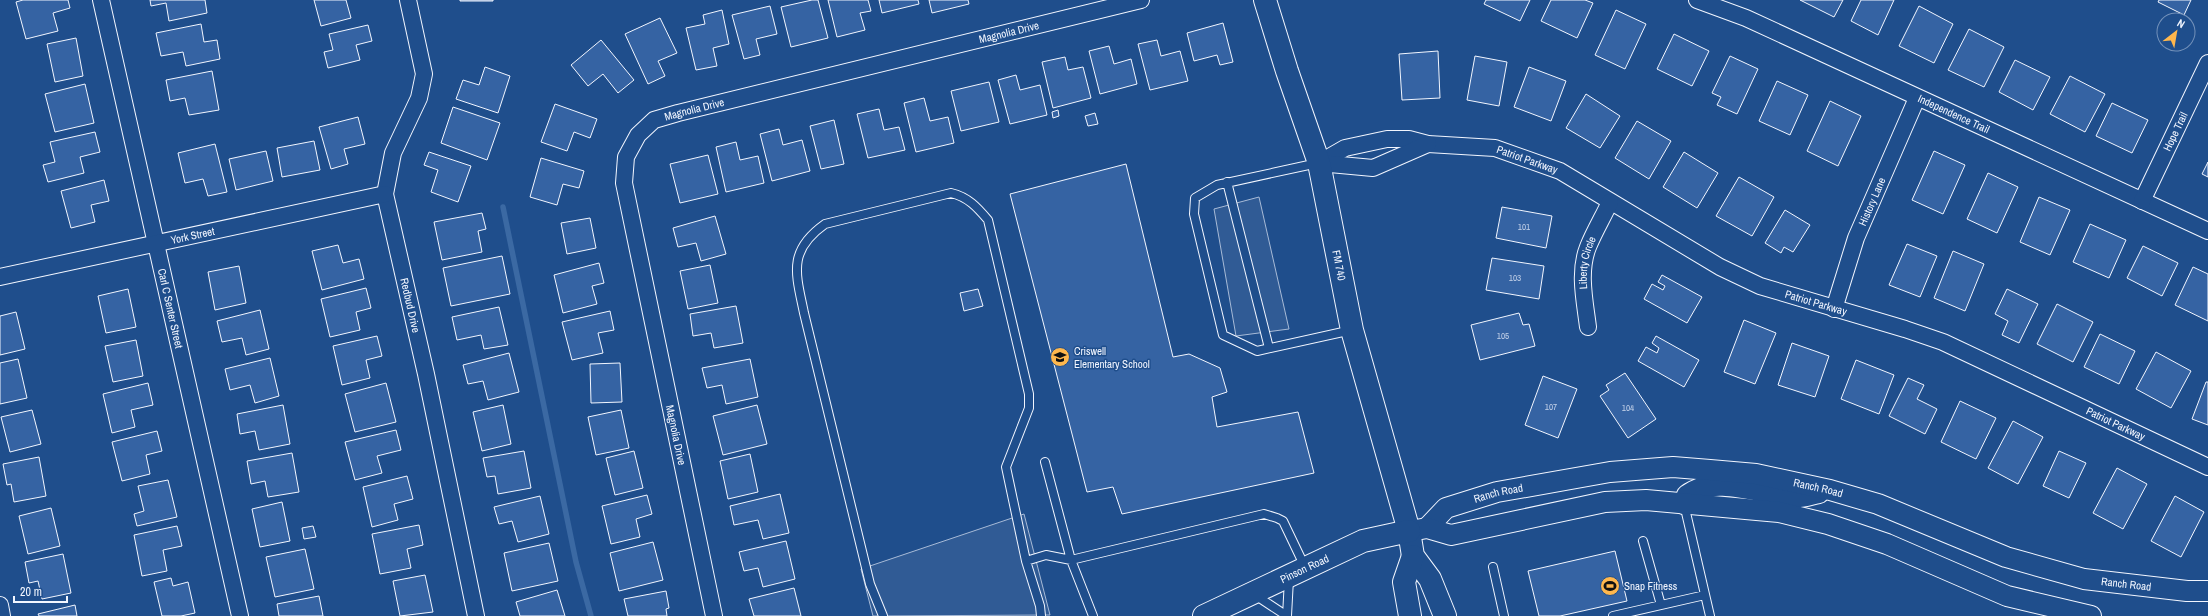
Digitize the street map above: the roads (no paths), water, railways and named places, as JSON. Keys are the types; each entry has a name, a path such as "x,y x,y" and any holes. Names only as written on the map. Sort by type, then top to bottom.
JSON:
{"main road":[{"name":"FM 740","path":"1265,0 1286,71 1319,163 1352,330 1418,530 1413,556"},
{"name":"Pinson Road","path":"1204,616 1363,541 1418,530"},
{"path":"1410,616 1404,582 1413,556"},
{"path":"1413,556 1430,579 1445,616"}],"street":[{"name":"Carl C Senter Street","path":"101,0 240,616"},
{"name":"Redbud Drive","path":"408,0 424,74 419,98 393,153 385,194 426,374 476,616"},
{"name":"Magnolia Drive","path":"714,616 624,183 626,157 638,135 654,120 678,113 1141,0"},
{"name":"Independence Trail","path":"1697,0 1746,18 2208,231"},
{"name":"Hope Trail","path":"2142,201 2208,63"},
{"name":"History Lane","path":"1834,309 1856,238 1917,98"},
{"name":"Patriot Parkway","path":"1319,163 1345,148 1387,139 1409,139 1428,144 1495,148 1560,171 1720,267 1760,286 1943,342 2208,467"},
{"name":"Patriot Parkway","path":"1319,163 1373,168 1428,144"},
{"name":"York Street","path":"0,277 385,194"},
{"name":"Liberty Circle","path":"1588,327 1583,283 1583,264 1587,248 1610,202"},
{"name":"Ranch Road","path":"1418,530 1446,508 1497,492 1610,472 1673,467 1756,474 1830,490 1878,504 2006,557 2084,579 2187,592 2208,591"},
{"path":"1684,504 1687,495 1705,486 1729,487 1797,497 1830,490"},
{"path":"1418,530 1451,535 1605,502 1646,500 1780,512 1828,524 1887,544 2007,596 2091,616"},
{"path":"0,605 2,616"}],"lane":[{"path":"1319,163 1217,185 1195,198 1194,214 1223,335 1257,351 1352,330"},
{"path":"1227,182 1269,348"},
{"path":"883,616 870,584 804,313 796,271 800,250 810,234 825,224 951,193 961,196 974,204 988,220 1029,394 1029,408 1006,467 1026,561 1033,588 1040,606 1041,616"},
{"path":"1045,462 1071,560 1093,616"},
{"path":"1684,504 1710,616"},
{"path":"1026,561 1046,555 1071,560 1264,514 1283,521 1297,572 1287,616 1253,593"},
{"path":"1643,541 1661,605"},
{"path":"1493,567 1504,616"},
{"path":"1613,616 1705,595"}],"waterway":[{"path":"503,207 576,562 591,616"}],"place":[{"name":"Criswell Elementary School","path":"1060,357"},
{"name":"Snap Fitness","path":"1610,586"}]}
